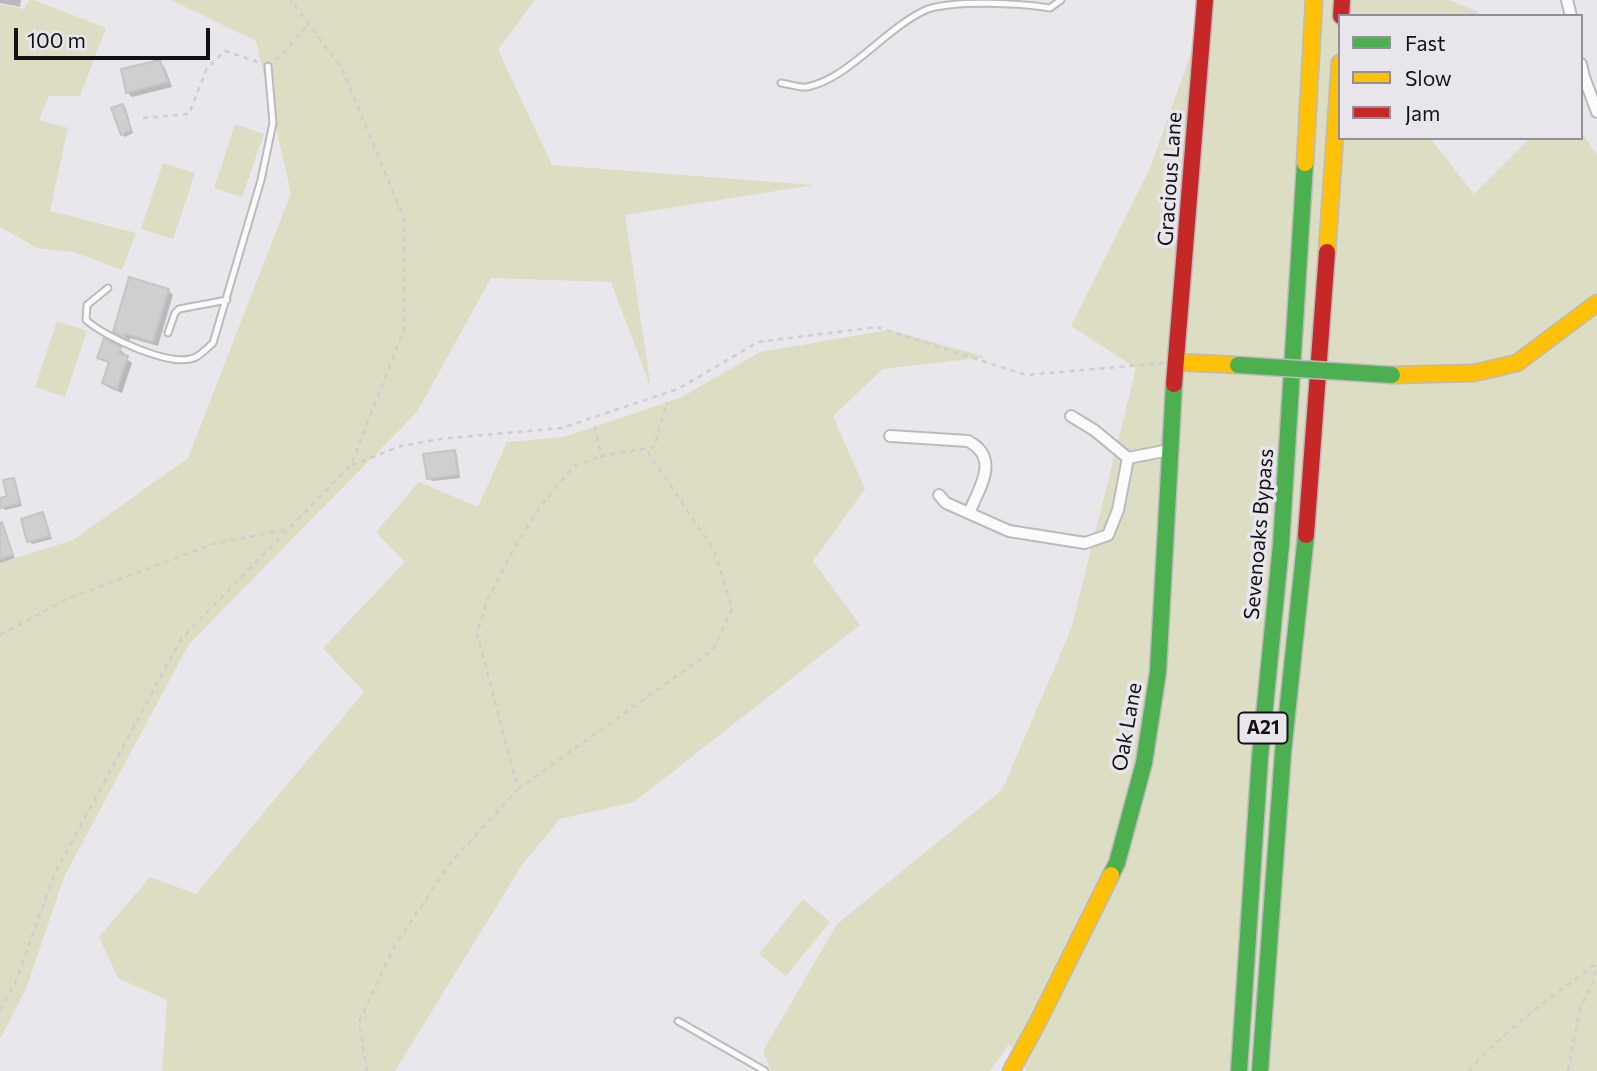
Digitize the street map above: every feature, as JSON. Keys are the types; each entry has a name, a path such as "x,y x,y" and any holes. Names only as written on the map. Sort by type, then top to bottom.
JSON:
{"main road":[{"name":"Gracious Lane","path":"1176,362 1205,0"},
{"name":"Sevenoaks Bypass","path":"1239,1071 1260,757 1281,545 1303,219 1314,0"},
{"name":"A21","path":"1259,1071 1283,752 1306,539 1338,91"},
{"path":"1176,362 1392,375 1474,373 1517,363 1597,303"},
{"name":"Oak Lane","path":"1011,1071 1117,863 1144,763 1158,672 1176,362"}],"street":[{"path":"1583,73 1597,112"},
{"path":"1584,77 1597,91"},
{"path":"1071,416 1094,430 1128,458"},
{"path":"890,436 968,441 978,446 986,462 986,471 969,513"},
{"path":"1128,458 1169,450"},
{"path":"939,495 946,503 1009,531 1085,543 1108,535 1118,510 1128,458"}],"lane":[{"path":"781,83 806,88 827,79 904,22 940,5 997,1 1050,8 1061,0"},
{"path":"108,288 87,305 86,320 99,331 157,357 174,359 196,358 213,343 261,180 273,123 268,66"},
{"path":"168,333 179,309 227,300"},
{"path":"678,1021 765,1071"}],"path":[{"path":"0,1010 16,981 54,875 181,639 351,465 404,329 404,218 342,69 291,0"},
{"path":"143,118 188,114 207,68 225,51 268,66 285,53 308,24"},
{"path":"351,465 401,446 440,439 562,428 678,389 758,342 877,327 1026,375 1176,362"},
{"path":"518,789 477,633 487,600 516,545 543,503 574,466 601,456 654,447 667,402"},
{"path":"595,426 601,456"},
{"path":"367,1071 359,1022 395,945 451,862 518,789 713,650 732,609 714,550 645,448"},
{"path":"0,635 66,599 213,544 288,529"},
{"path":"1469,1071 1483,1055 1534,1012 1596,964"},
{"path":"1568,1071 1580,1008 1594,981 1596,964"}],"green space":[{"path":"29,0 106,28 80,96 49,96 39,120 68,128 50,211 136,233 122,270 74,252 37,248 0,227 0,4 24,9"},
{"path":"171,0 535,0 498,50 552,165 814,185 625,215 651,388 611,282 491,278 417,412 189,644 64,877 26,989 0,1039 0,563 73,540 188,458 291,193 256,41"},
{"path":"1210,0 1449,0 1478,14 1338,14 1338,140 1432,140 1474,194 1528,140 1583,140 1583,134 1597,155 1597,1071 1027,1071 1009,1044 990,1071 771,1071 763,1051 837,924 1002,790 1071,629 1136,368 1071,326 1150,168"},
{"path":"235,124 264,134 242,197 214,188"},
{"path":"163,163 195,173 173,239 141,229"},
{"path":"57,321 87,331 65,397 35,387"},
{"path":"889,330 987,357 883,369 833,416 865,489 813,561 860,625 634,802 560,819 522,865 395,1071 162,1071 167,1000 118,978 99,937 150,877 196,894 364,692 323,648 405,562 376,532 419,482 478,507 507,442 564,437 680,398 760,352"},
{"path":"803,899 830,922 786,976 759,954"}],"building":[{"path":"160,60 168,82 126,93 121,69"},
{"path":"123,104 131,130 121,135 111,108"},
{"path":"129,277 169,289 153,342 125,334 124,337 113,332"},
{"path":"104,338 121,347 119,353 128,356 117,389 102,383 109,362 97,358"},
{"path":"455,450 458,475 427,479 423,454"},
{"path":"14,478 20,503 0,508 0,498 7,496 3,480"},
{"path":"43,512 50,536 27,542 21,519"},
{"path":"2,522 13,555 0,559 0,523"}],"traffic: fast":[{"path":"1239,1071 1260,757 1281,545 1305,163"},
{"path":"1238,365 1392,375"},
{"path":"1111,875 1117,863 1144,763 1158,672 1174,384"},
{"path":"1260,1071 1283,752 1306,535"}],"traffic: slow":[{"path":"1305,163 1314,0"},
{"path":"1327,252 1338,92"},
{"path":"1392,375 1474,373 1517,363 1597,303"},
{"path":"1176,362 1238,365"},
{"path":"1011,1071 1111,875"}],"traffic: jam":[{"path":"1174,384 1205,0"},
{"path":"1341,14 1342,0"},
{"path":"1306,535 1327,252"}]}
